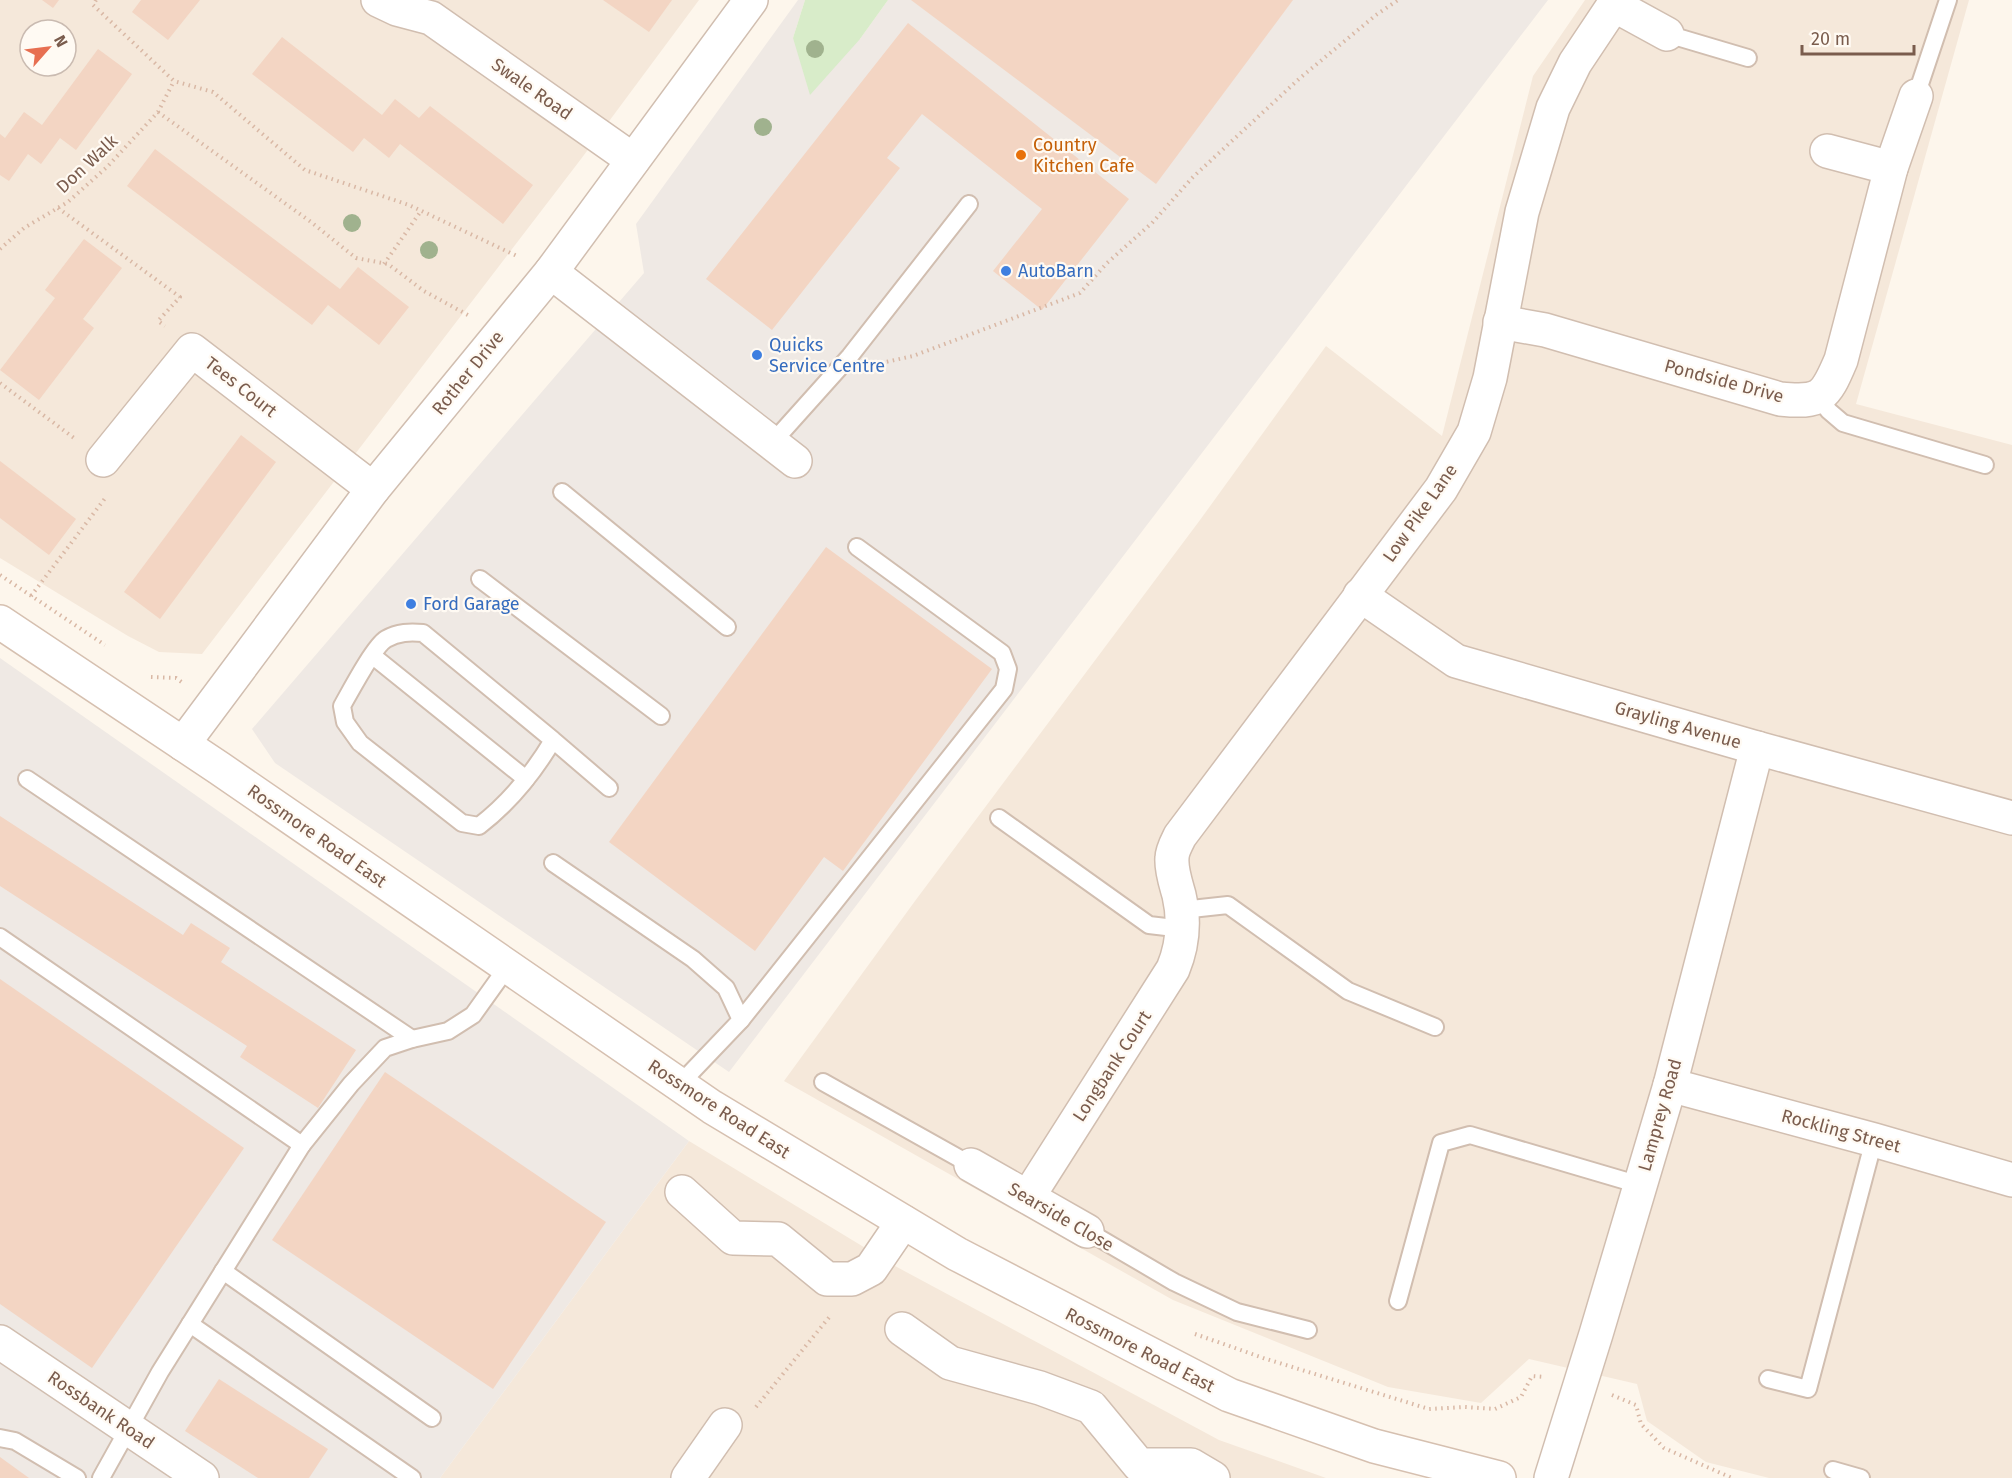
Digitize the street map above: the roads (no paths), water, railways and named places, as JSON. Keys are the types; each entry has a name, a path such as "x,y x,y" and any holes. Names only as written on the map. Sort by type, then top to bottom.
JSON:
{"street":[{"name":"Swale Road","path":"378,0 396,9 437,9 633,160"},
{"name":"Rother Drive","path":"183,744 373,489 550,272 751,0"},
{"name":"Low Pike Lane","path":"1183,920 1172,857 1180,836 1441,489 1474,432 1490,378 1522,212 1553,108 1575,63 1616,2 1667,34"},
{"path":"1818,398 1832,382 1841,360 1891,168 1916,96"},
{"path":"1827,151 1891,168"},
{"path":"550,272 783,452"},
{"name":"Pondside Drive","path":"1500,322 1545,330 1780,399 1806,401 1818,398"},
{"name":"Tees Court","path":"103,460 192,350 373,489"},
{"name":"Grayling Avenue","path":"1360,596 1456,662 2012,818"},
{"name":"Rossmore Road East","path":"4,625 183,744 712,1107 957,1254 1229,1395 1374,1446 1499,1478"},
{"name":"Lamprey Road","path":"1551,1478 1670,1085 1757,748"},
{"name":"Longbank Court","path":"1028,1197 1173,969 1181,951 1183,920"},
{"name":"Rockling Street","path":"1670,1085 2012,1179"},
{"name":"Searside Close","path":"971,1165 1087,1231"},
{"path":"682,1192 734,1238 778,1239 827,1280 852,1279 871,1269 903,1222"},
{"path":"902,1329 950,1363 1040,1388 1091,1407 1124,1449 1136,1472 1191,1465 1213,1478"},
{"name":"Rossbank Road","path":"0,1342 202,1478"},
{"path":"688,1478 725,1425"}],"lane":[{"path":"1916,96 1947,0"},
{"path":"1667,34 1748,58"},
{"path":"783,452 850,356 969,204"},
{"path":"1818,398 1843,423 1985,465"},
{"path":"562,492 727,627"},
{"path":"679,1085 741,1020 1004,689 1008,669 1002,653 857,547"},
{"path":"480,579 662,716"},
{"path":"553,740 538,765 526,779 494,815 479,826 462,823 360,743 345,722 342,706 384,640 405,632 423,633 553,740 609,788"},
{"path":"373,656 526,779"},
{"path":"27,779 412,1039"},
{"path":"999,818 1149,925 1183,920 1228,905 1348,991 1435,1027"},
{"path":"553,863 693,959 726,988 741,1020"},
{"path":"0,937 302,1145"},
{"path":"101,1478 160,1372 302,1145 351,1084 385,1048 448,1031 473,1015 508,966"},
{"name":"Searside Close","path":"823,1082 971,1165"},
{"path":"1398,1301 1441,1143 1470,1135 1640,1185"},
{"path":"1768,1379 1808,1389 1874,1140"},
{"name":"Searside Close","path":"1087,1231 1174,1282 1237,1312 1308,1330"},
{"path":"223,1271 432,1418"},
{"path":"190,1324 412,1478"},
{"path":"0,1438 15,1441 77,1478"},
{"path":"1833,1470 1861,1478"}],"place":[{"name":"Country Kitchen Cafe","path":"1021,155"},
{"name":"AutoBarn","path":"1006,271"},
{"name":"Quicks Service Centre","path":"757,355"},
{"name":"Ford Garage","path":"411,604"}]}
